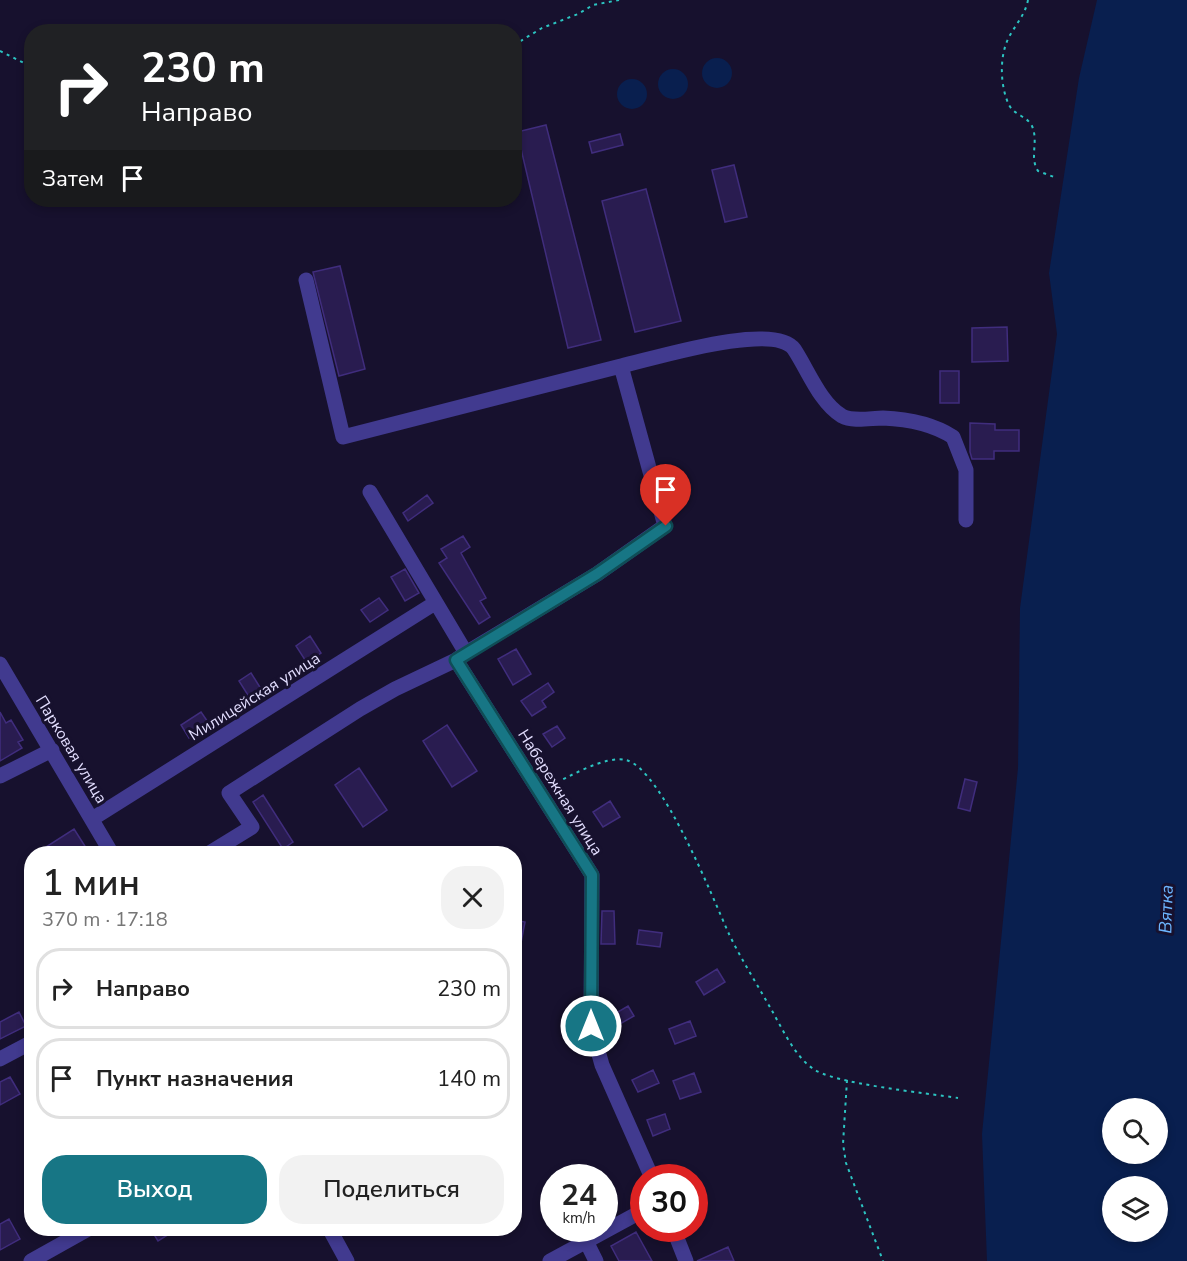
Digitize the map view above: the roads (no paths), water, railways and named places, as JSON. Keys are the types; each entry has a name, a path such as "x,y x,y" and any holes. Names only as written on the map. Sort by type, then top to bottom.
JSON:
{"street":[{"path":"306,280 344,437 621,366 719,344 761,337 779,339 792,347 832,408 844,417 906,419 953,437 966,470 966,520"},
{"path":"221,846 252,827 229,793 360,709 461,657 597,574 666,526 621,366"},
{"name":"Набережная улица","path":"370,492 435,603 461,657 539,791 592,875 591,1026 602,1065 646,1164"},
{"name":"Милицейская улица","path":"92,819 435,603"},
{"name":"Парковая улица","path":"0,664 107,846"},
{"path":"0,776 52,750"},
{"path":"0,1059 24,1046"},
{"path":"31,1261 76,1236"},
{"path":"333,1236 347,1261"},
{"path":"550,1261 584,1242"},
{"path":"586,1242 596,1261"},
{"path":"679,1242 686,1261"}],"water":[{"name":"Вятка","path":"1097,0 1187,0 1187,1261 987,1261 982,1134 1018,768 1020,608 1057,334 1049,273 1079,78"},
{"path":"717,58 728,62 732,73 728,84 717,88 706,84 702,73 706,62"},
{"path":"673,69 684,73 688,84 684,95 673,99 662,95 658,84 662,73"},
{"path":"632,79 643,83 647,94 643,105 632,109 621,105 617,94 621,83"}]}
